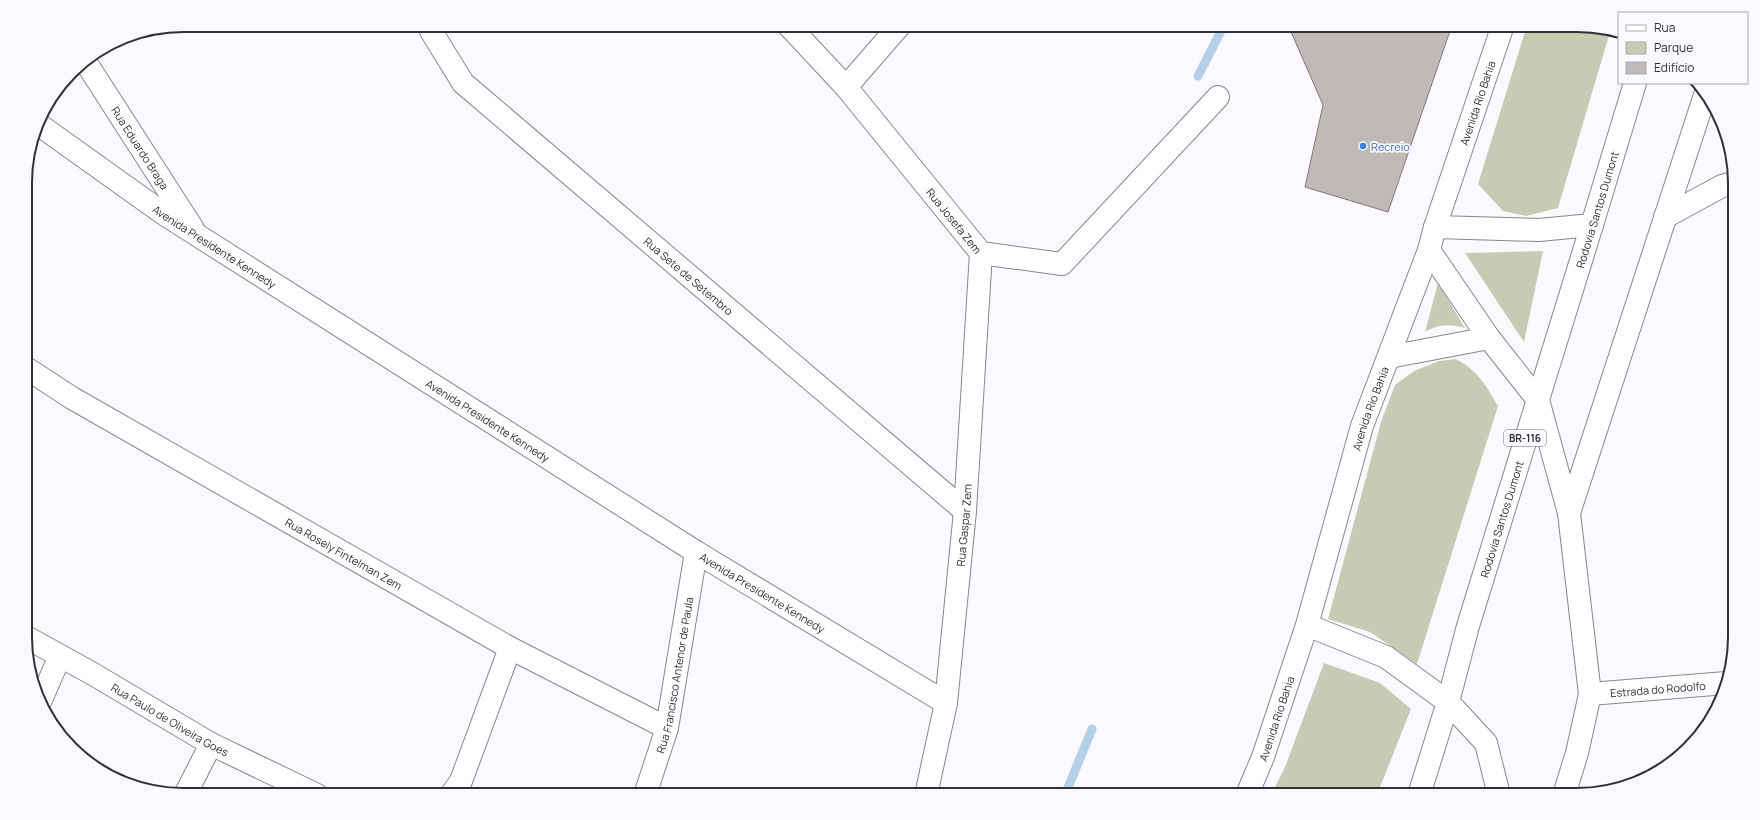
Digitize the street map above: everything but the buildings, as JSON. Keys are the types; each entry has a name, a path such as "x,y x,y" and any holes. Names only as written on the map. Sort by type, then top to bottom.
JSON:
{"main road":[{"name":"Rua Sete de Setembro","path":"432,32 463,83 966,511"},
{"name":"Rua Josefa Zem","path":"795,32 846,87 981,253 1062,264 1218,96"},
{"path":"846,87 894,32"},
{"name":"Avenida Rio Bahia","path":"1250,788 1263,758 1307,626 1362,426 1429,250 1435,227 1501,32"},
{"name":"Rua Eduardo Braga","path":"88,66 197,235"},
{"name":"Rodovia Santos Dumont","path":"1421,788 1448,702 1468,626 1635,84"},
{"path":"1568,513 1703,100"},
{"name":"Avenida Presidente Kennedy","path":"43,128 164,214 696,552 946,703"},
{"path":"1665,217 1722,186 1728,184"},
{"path":"1435,227 1539,230 1592,226"},
{"path":"1429,250 1489,338 1538,400 1568,513 1590,694 1577,753 1566,788"},
{"name":"Rua Gaspar Zem","path":"928,788 946,703 966,511 981,253"},
{"path":"1389,357 1489,338"},
{"name":"Rua Rosely Fintelman Zem","path":"32,372 72,398 510,648 667,728"},
{"name":"Rua Francisco Antenor de Paula","path":"647,788 667,728 696,552"},
{"path":"1307,626 1386,657 1448,702 1486,743 1497,788"},
{"name":"Rua Paulo de Oliveira Goes","path":"32,640 93,674 211,744 302,788"},
{"path":"456,788 461,781 510,648"},
{"path":"44,694 60,656"},
{"name":"Estrada do Rodolfo","path":"1590,694 1721,683"},
{"path":"189,788 211,744"}],"green space":[{"path":"1525,32 1587,32 1609,36 1558,208 1526,216 1503,211 1478,184"},
{"path":"1543,251 1524,342 1465,253"},
{"path":"1438,283 1465,328 1445,326 1436,327 1425,332"},
{"path":"1456,359 1481,379 1498,406 1417,664 1370,632 1328,619 1381,422 1395,385 1414,371 1439,361"},
{"path":"1324,663 1380,683 1411,709 1380,788 1274,788 1285,767"}],"waterway":[{"path":"1198,76 1220,32"},
{"path":"1068,788 1092,729"}],"place":[{"name":"Recreio","path":"1363,146"}]}
